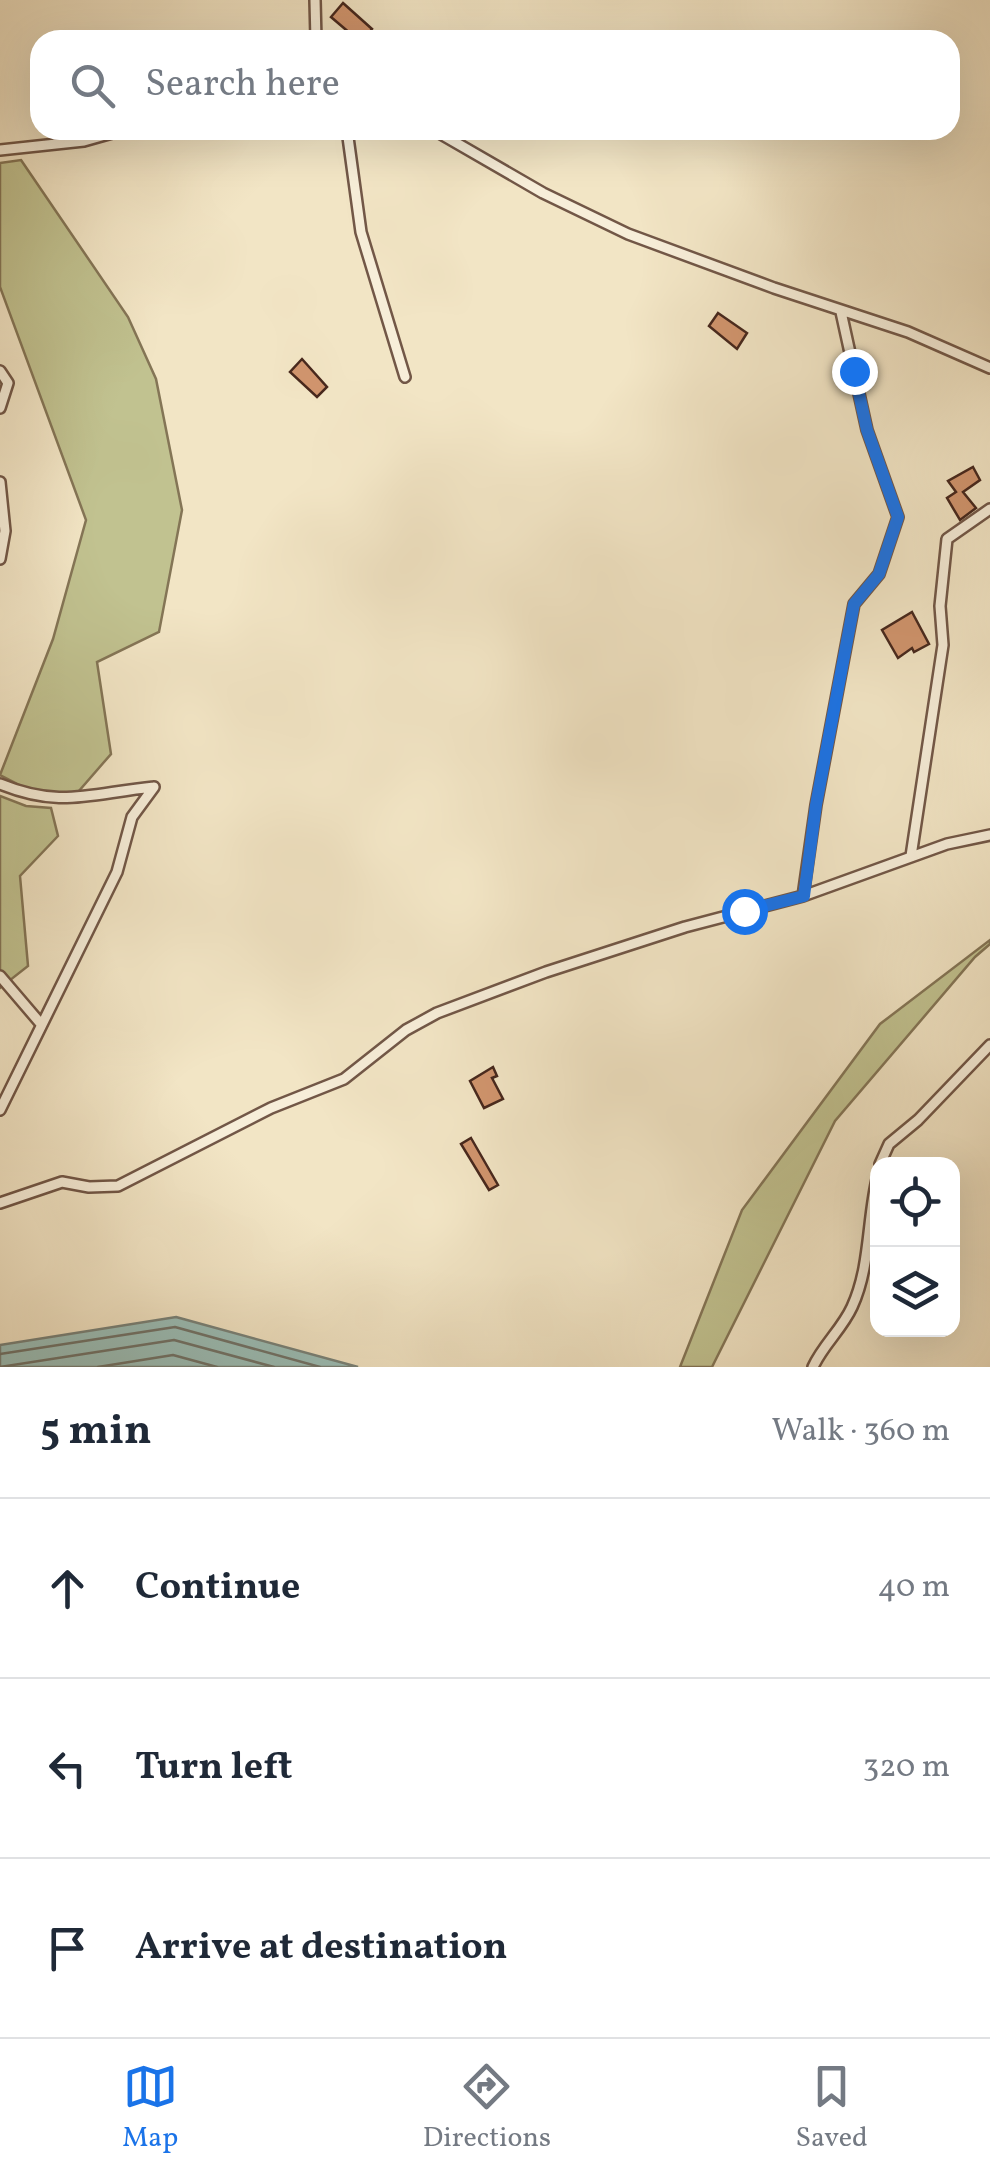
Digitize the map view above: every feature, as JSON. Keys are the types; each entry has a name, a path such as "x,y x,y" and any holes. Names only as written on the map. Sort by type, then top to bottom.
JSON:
{"street":[{"path":"316,0 316,30"},
{"path":"0,150 88,140"},
{"path":"349,140 361,232 405,377"},
{"path":"451,140 543,193 628,234 841,312 908,332 990,368"},
{"path":"804,896 816,805 854,604 879,574 898,517 867,430 841,312"},
{"path":"0,371 8,383 0,408"},
{"path":"0,482 5,530 0,558"},
{"path":"911,856 943,644 940,606 947,538 990,509"},
{"path":"0,784 26,794 64,800 154,787 132,817 117,872 0,1110"},
{"path":"0,1203 62,1182 118,1186 271,1108 344,1079 406,1030 437,1013 616,948 804,896 911,856 990,835"},
{"path":"0,976 40,1024"},
{"path":"884,1157 890,1144 990,1046"},
{"path":"812,1367 851,1310 861,1283 869,1242 870,1208"}],"green space":[{"path":"21,160 128,317 156,379 182,510 159,632 97,662 111,754 78,792 35,793 0,775 53,639 86,520 0,287 0,163"},
{"path":"0,796 26,806 51,808 58,836 20,876 28,966 0,988"},
{"path":"990,940 835,1121 712,1367 680,1367 742,1210 880,1024"}],"water":[{"path":"176,1317 358,1367 0,1367 0,1345"}],"building":[{"path":"343,3 372,29 346,30 331,17"},
{"path":"718,313 747,333 737,349 709,326"},
{"path":"302,359 327,387 317,397 290,372"},
{"path":"973,467 980,480 963,492 976,508 960,520 947,498 956,492 948,481"},
{"path":"912,612 929,644 914,652 912,648 898,658 882,630"},
{"path":"493,1067 497,1076 492,1078 503,1099 484,1108 470,1081"},
{"path":"471,1138 498,1185 489,1190 461,1144"}],"route":[{"path":"744,911 804,896 816,805 854,604 879,574 898,517 867,430 854,371"}]}
